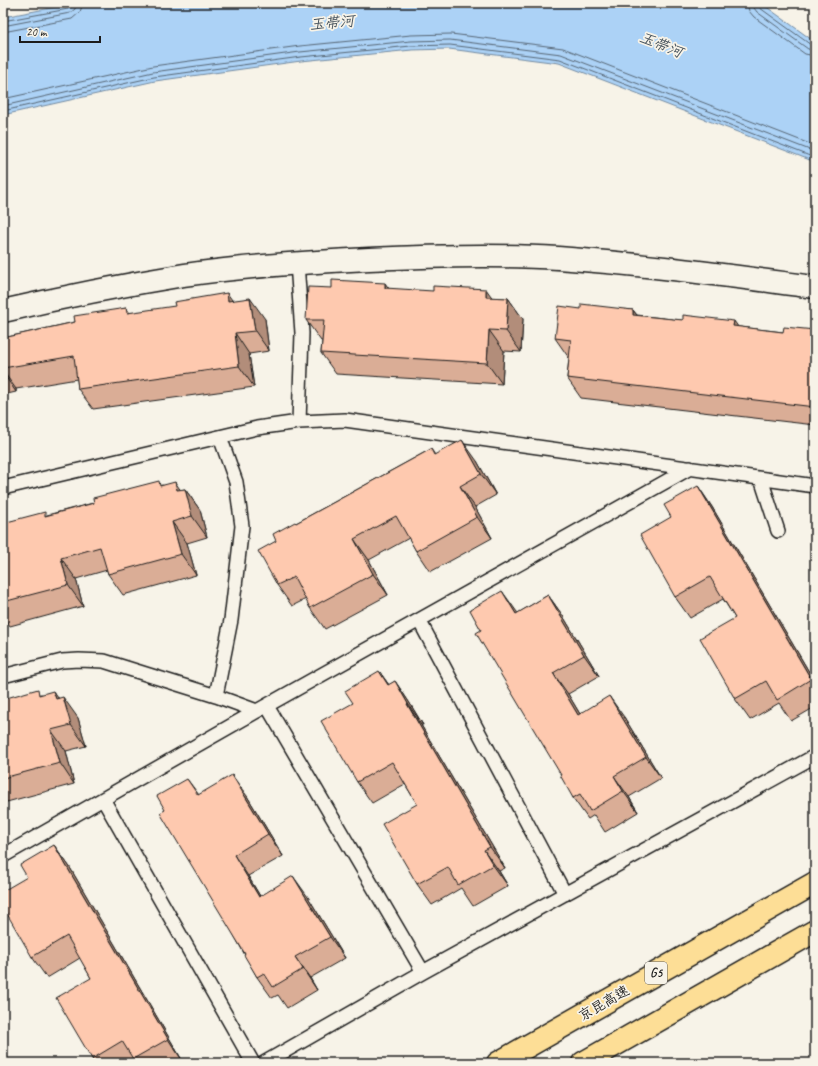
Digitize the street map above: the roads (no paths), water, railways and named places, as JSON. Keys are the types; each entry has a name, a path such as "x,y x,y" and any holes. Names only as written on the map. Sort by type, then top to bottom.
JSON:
{"highway":[{"name":"京昆高速","path":"498,1063 815,883"},
{"path":"583,1063 815,931"}],"street":[{"path":"3,311 81,294 185,275 254,266 422,256 557,258 623,264 815,287"}],"lane":[{"path":"297,263 302,333 299,422"},
{"path":"3,488 256,428 299,422 345,420 815,486"},
{"path":"216,696 231,620 242,526 236,482 220,437"},
{"path":"3,856 690,468"},
{"path":"761,479 778,531"},
{"path":"419,620 565,894"},
{"path":"3,676 62,661 104,661 262,709 423,972"},
{"path":"264,1063 423,972 815,756"},
{"path":"103,799 253,1063"}],"water":[{"name":"玉带河","path":"91,3 759,3 815,42 815,162 559,63 449,49 412,50 301,61 155,81 3,115 3,17 67,5"}]}
